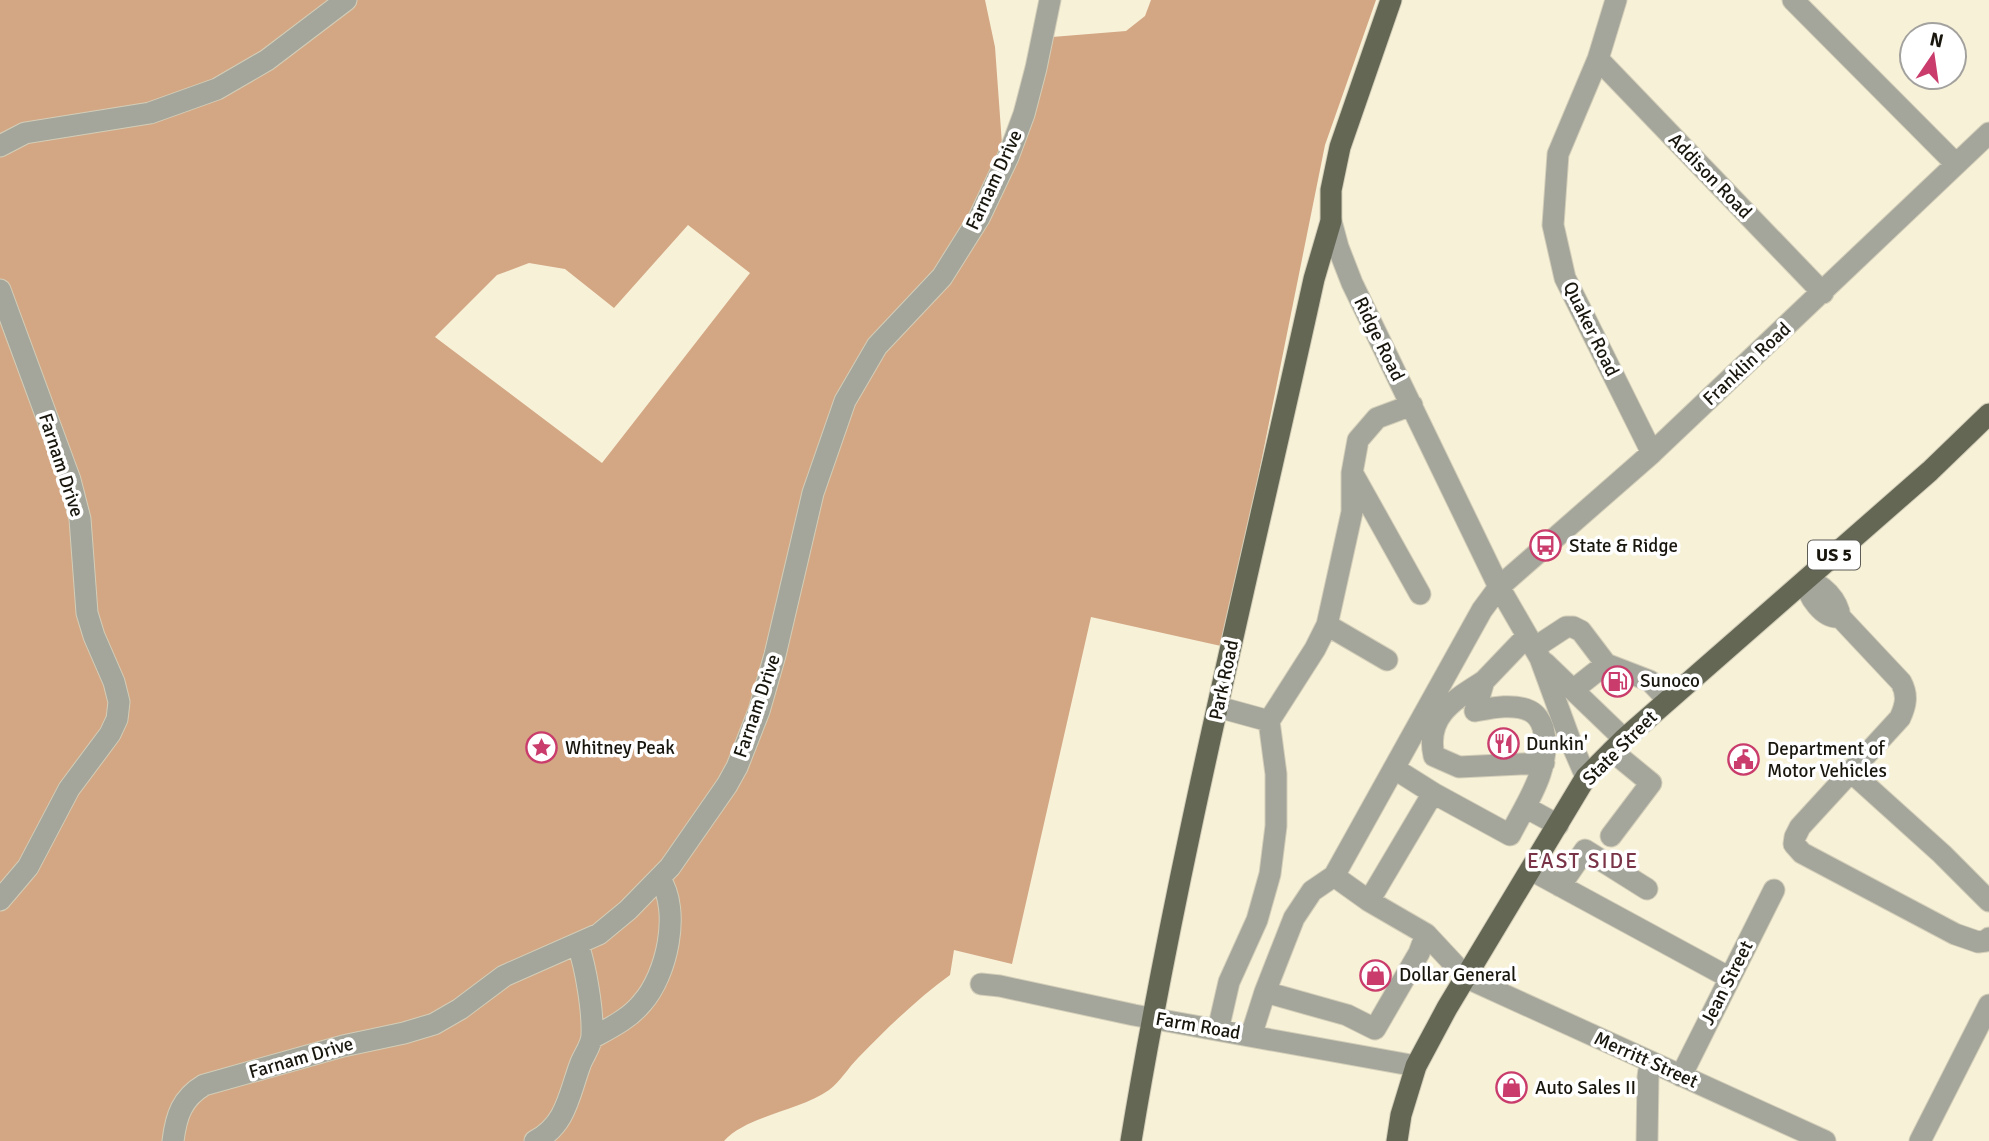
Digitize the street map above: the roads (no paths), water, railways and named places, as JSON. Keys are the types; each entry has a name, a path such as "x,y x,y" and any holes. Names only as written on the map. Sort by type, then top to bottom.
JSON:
{"main road":[{"name":"Ridge Road","path":"1331,221 1331,190 1340,147 1391,0"},
{"name":"Park Road","path":"1131,1141 1151,1018 1218,707 1314,279 1331,221"},
{"name":"State Street","path":"1396,1141 1416,1066 1447,1008 1586,778 1618,745 1930,471 1989,414"}],"street":[{"path":"2,141 25,133 122,119 193,99 246,74 346,0"},
{"name":"Farnam Drive","path":"173,1141 177,1118 186,1098 204,1085 343,1046 422,1029 460,1009 504,976 599,934 660,879 727,785 759,711 813,493 845,401 877,346 942,277 979,218 1008,157 1030,93 1050,0"},
{"name":"Quaker Road","path":"1616,0 1598,59 1558,154 1553,225 1565,278 1652,453"},
{"path":"1793,0 1955,163"},
{"name":"Addison Road","path":"1598,59 1822,293"},
{"name":"Franklin Road","path":"1334,876 1395,769 1433,714 1482,610 1499,587 1652,453 1989,133"},
{"name":"Ridge Road","path":"1331,221 1352,283 1499,587 1534,647 1586,778"},
{"name":"Farnam Drive","path":"0,290 75,498 82,536 88,612 94,636 114,682 119,711 114,728 69,789 37,853 0,900"},
{"path":"1217,1030 1229,982 1257,920 1270,874 1276,826 1276,774 1269,721 1315,649 1326,625 1352,512 1352,472 1358,440 1377,418 1412,405"},
{"path":"1352,472 1420,594"},
{"path":"1806,580 1820,585 1837,604 1840,617 1901,682 1906,695 1900,718 1800,827 1794,844 1802,853 1955,934 1978,942 1989,938"},
{"path":"1326,625 1387,660"},
{"path":"1544,763 1459,767 1443,762 1434,756 1431,741 1433,714 1443,711 1461,696 1566,627 1581,631 1606,664 1650,681 1668,700"},
{"name":"Ridge Road","path":"1534,647 1651,783 1611,836"},
{"path":"1573,690 1606,664"},
{"path":"1395,769 1510,835 1544,763 1547,743 1541,721 1530,711 1511,707 1475,711 1484,681"},
{"path":"1218,707 1269,721"},
{"path":"1850,771 1942,854 1989,901"},
{"path":"1369,901 1433,793"},
{"path":"1525,807 1558,825"},
{"path":"1560,886 1584,850 1647,888"},
{"path":"1531,870 1730,978"},
{"path":"1251,1036 1294,918 1312,891 1334,876 1369,901 1426,934 1467,978"},
{"path":"535,1141 550,1131 565,1112 580,1064 593,1038 632,1014 654,985 664,957 670,922 667,890 660,879"},
{"name":"Jean Street","path":"1681,1076 1774,890"},
{"path":"1375,1029 1419,953 1426,934"},
{"path":"578,945 587,979 593,1038"},
{"name":"Merritt Street","path":"1467,978 1825,1141"},
{"name":"Farm Road","path":"981,984 1416,1066"},
{"path":"1265,992 1347,1015 1375,1029 1379,1042 1378,1058"},
{"path":"1920,1141 1989,1005"},
{"path":"1647,1141 1650,1062"}],"place":[{"name":"State & Ridge","path":"1546,546"},
{"name":"Sunoco","path":"1617,681"},
{"name":"Dunkin'","path":"1503,744"},
{"name":"Whitney Peak","path":"542,748"},
{"name":"Department of Motor Vehicles","path":"1744,760"},
{"name":"Dollar General","path":"1376,975"},
{"name":"Auto Sales II","path":"1512,1088"}],"district":[{"name":"EAST SIDE","path":"1583,861"}]}
